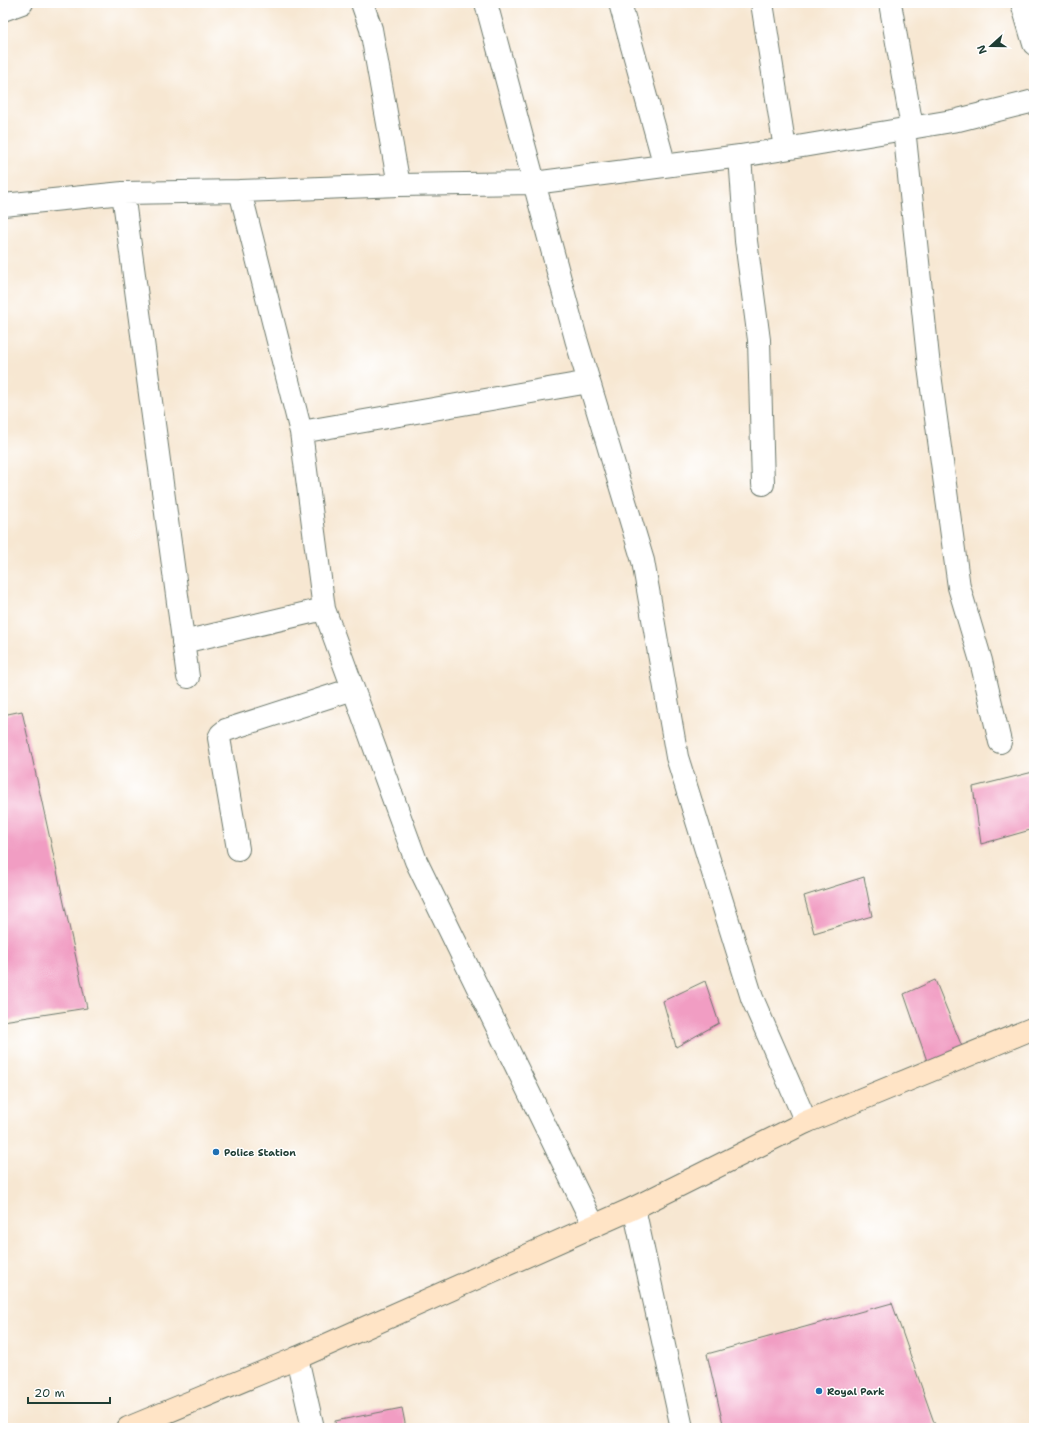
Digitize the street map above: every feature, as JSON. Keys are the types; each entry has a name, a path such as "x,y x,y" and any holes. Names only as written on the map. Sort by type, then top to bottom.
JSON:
{"main road":[{"path":"128,1428 297,1358 634,1208 806,1122 1034,1028"}],"street":[{"path":"3,10 22,3"},
{"path":"362,3 371,29 399,185"},
{"path":"486,3 576,339 643,561 677,756 752,998 806,1122"},
{"path":"620,3 665,166"},
{"path":"762,3 785,148"},
{"path":"890,3 908,128 929,367 959,587 981,661 1000,742"},
{"path":"1022,3 1034,44"},
{"path":"3,205 123,193 240,191 399,185 534,183 740,156 958,120 1034,101"},
{"path":"740,156 746,241 759,340 763,484"},
{"path":"240,191 301,432 324,609 416,861 594,1226"},
{"path":"123,193 188,677"},
{"path":"301,432 590,382"},
{"path":"183,642 324,609"},
{"path":"238,848 219,738 221,734 226,730 353,689"},
{"path":"634,1208 682,1428"},
{"path":"297,1358 313,1428"}],"building":[{"path":"22,711 87,1008 3,1021 3,715"},
{"path":"1033,772 1034,829 981,844 973,787"},
{"path":"864,877 872,916 814,933 804,896"},
{"path":"935,980 963,1049 928,1064 904,994"},
{"path":"705,981 719,1023 676,1047 663,1001"},
{"name":"Royal Park","path":"892,1303 936,1428 724,1428 707,1354"},
{"path":"402,1408 406,1428 336,1428 335,1421"}],"place":[{"name":"Police Station","path":"216,1152"},
{"name":"Royal Park","path":"819,1391"}]}
